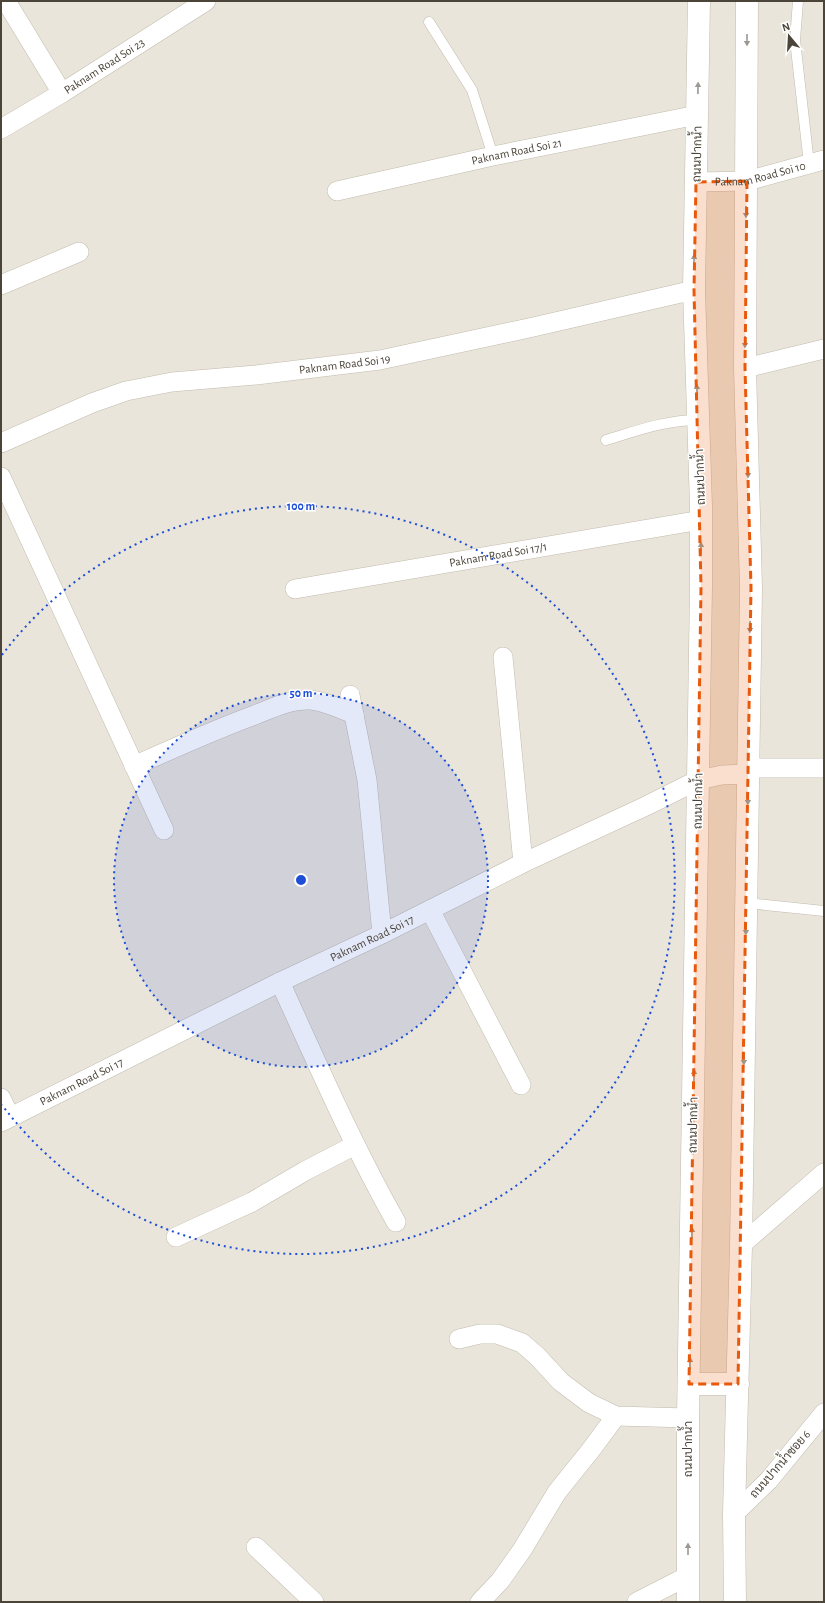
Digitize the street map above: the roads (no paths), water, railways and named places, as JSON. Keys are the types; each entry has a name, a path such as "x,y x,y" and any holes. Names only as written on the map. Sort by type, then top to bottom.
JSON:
{"street":[{"path":"6,1 62,93"},
{"name":"Paknam Road Soi 23","path":"1,129 62,93 206,1"},
{"name":"ถนนปากน้ำ","path":"688,1602 688,1418 701,520 694,290 699,1"},
{"path":"735,1602 734,1514 741,1245 751,588 745,368 747,1"},
{"name":"Paknam Road Soi 21","path":"337,191 493,156 697,116"},
{"name":"Paknam Road Soi 10","path":"696,182 747,181 816,162"},
{"path":"1,284 79,252"},
{"name":"Paknam Road Soi 19","path":"1,443 126,391 172,382 263,374 380,360 694,290"},
{"path":"745,368 824,349"},
{"path":"1,477 164,830"},
{"name":"Paknam Road Soi 17/1","path":"295,589 701,520"},
{"path":"503,657 522,863"},
{"path":"350,695 367,780 382,934"},
{"path":"134,766 215,730 286,704 302,700 312,700 324,703 354,714"},
{"name":"Paknam Road Soi 17","path":"5,1120 280,982 382,934 522,863 646,806 698,780 748,771 824,768"},
{"path":"430,910 521,1085"},
{"path":"280,982 355,1145 396,1222"},
{"path":"1,1098 5,1120"},
{"path":"176,1237 252,1202 305,1171 355,1145"},
{"path":"741,1245 824,1173"},
{"path":"459,1339 480,1334 497,1334 522,1343 537,1356 561,1382 590,1403 616,1416 688,1418"},
{"path":"689,1384 738,1384"},
{"name":"ถนนปากน้ำซอย 6","path":"734,1514 769,1480 824,1413"},
{"path":"480,1602 500,1581 522,1550 557,1492 616,1416"},
{"path":"256,1547 314,1602"},
{"path":"637,1602 688,1576"}],"lane":[{"path":"798,1 795,40 816,162"},
{"path":"429,22 465,76 472,90 493,156"},
{"path":"606,440 662,424 684,420 698,420"},
{"path":"746,903 824,911"}]}
